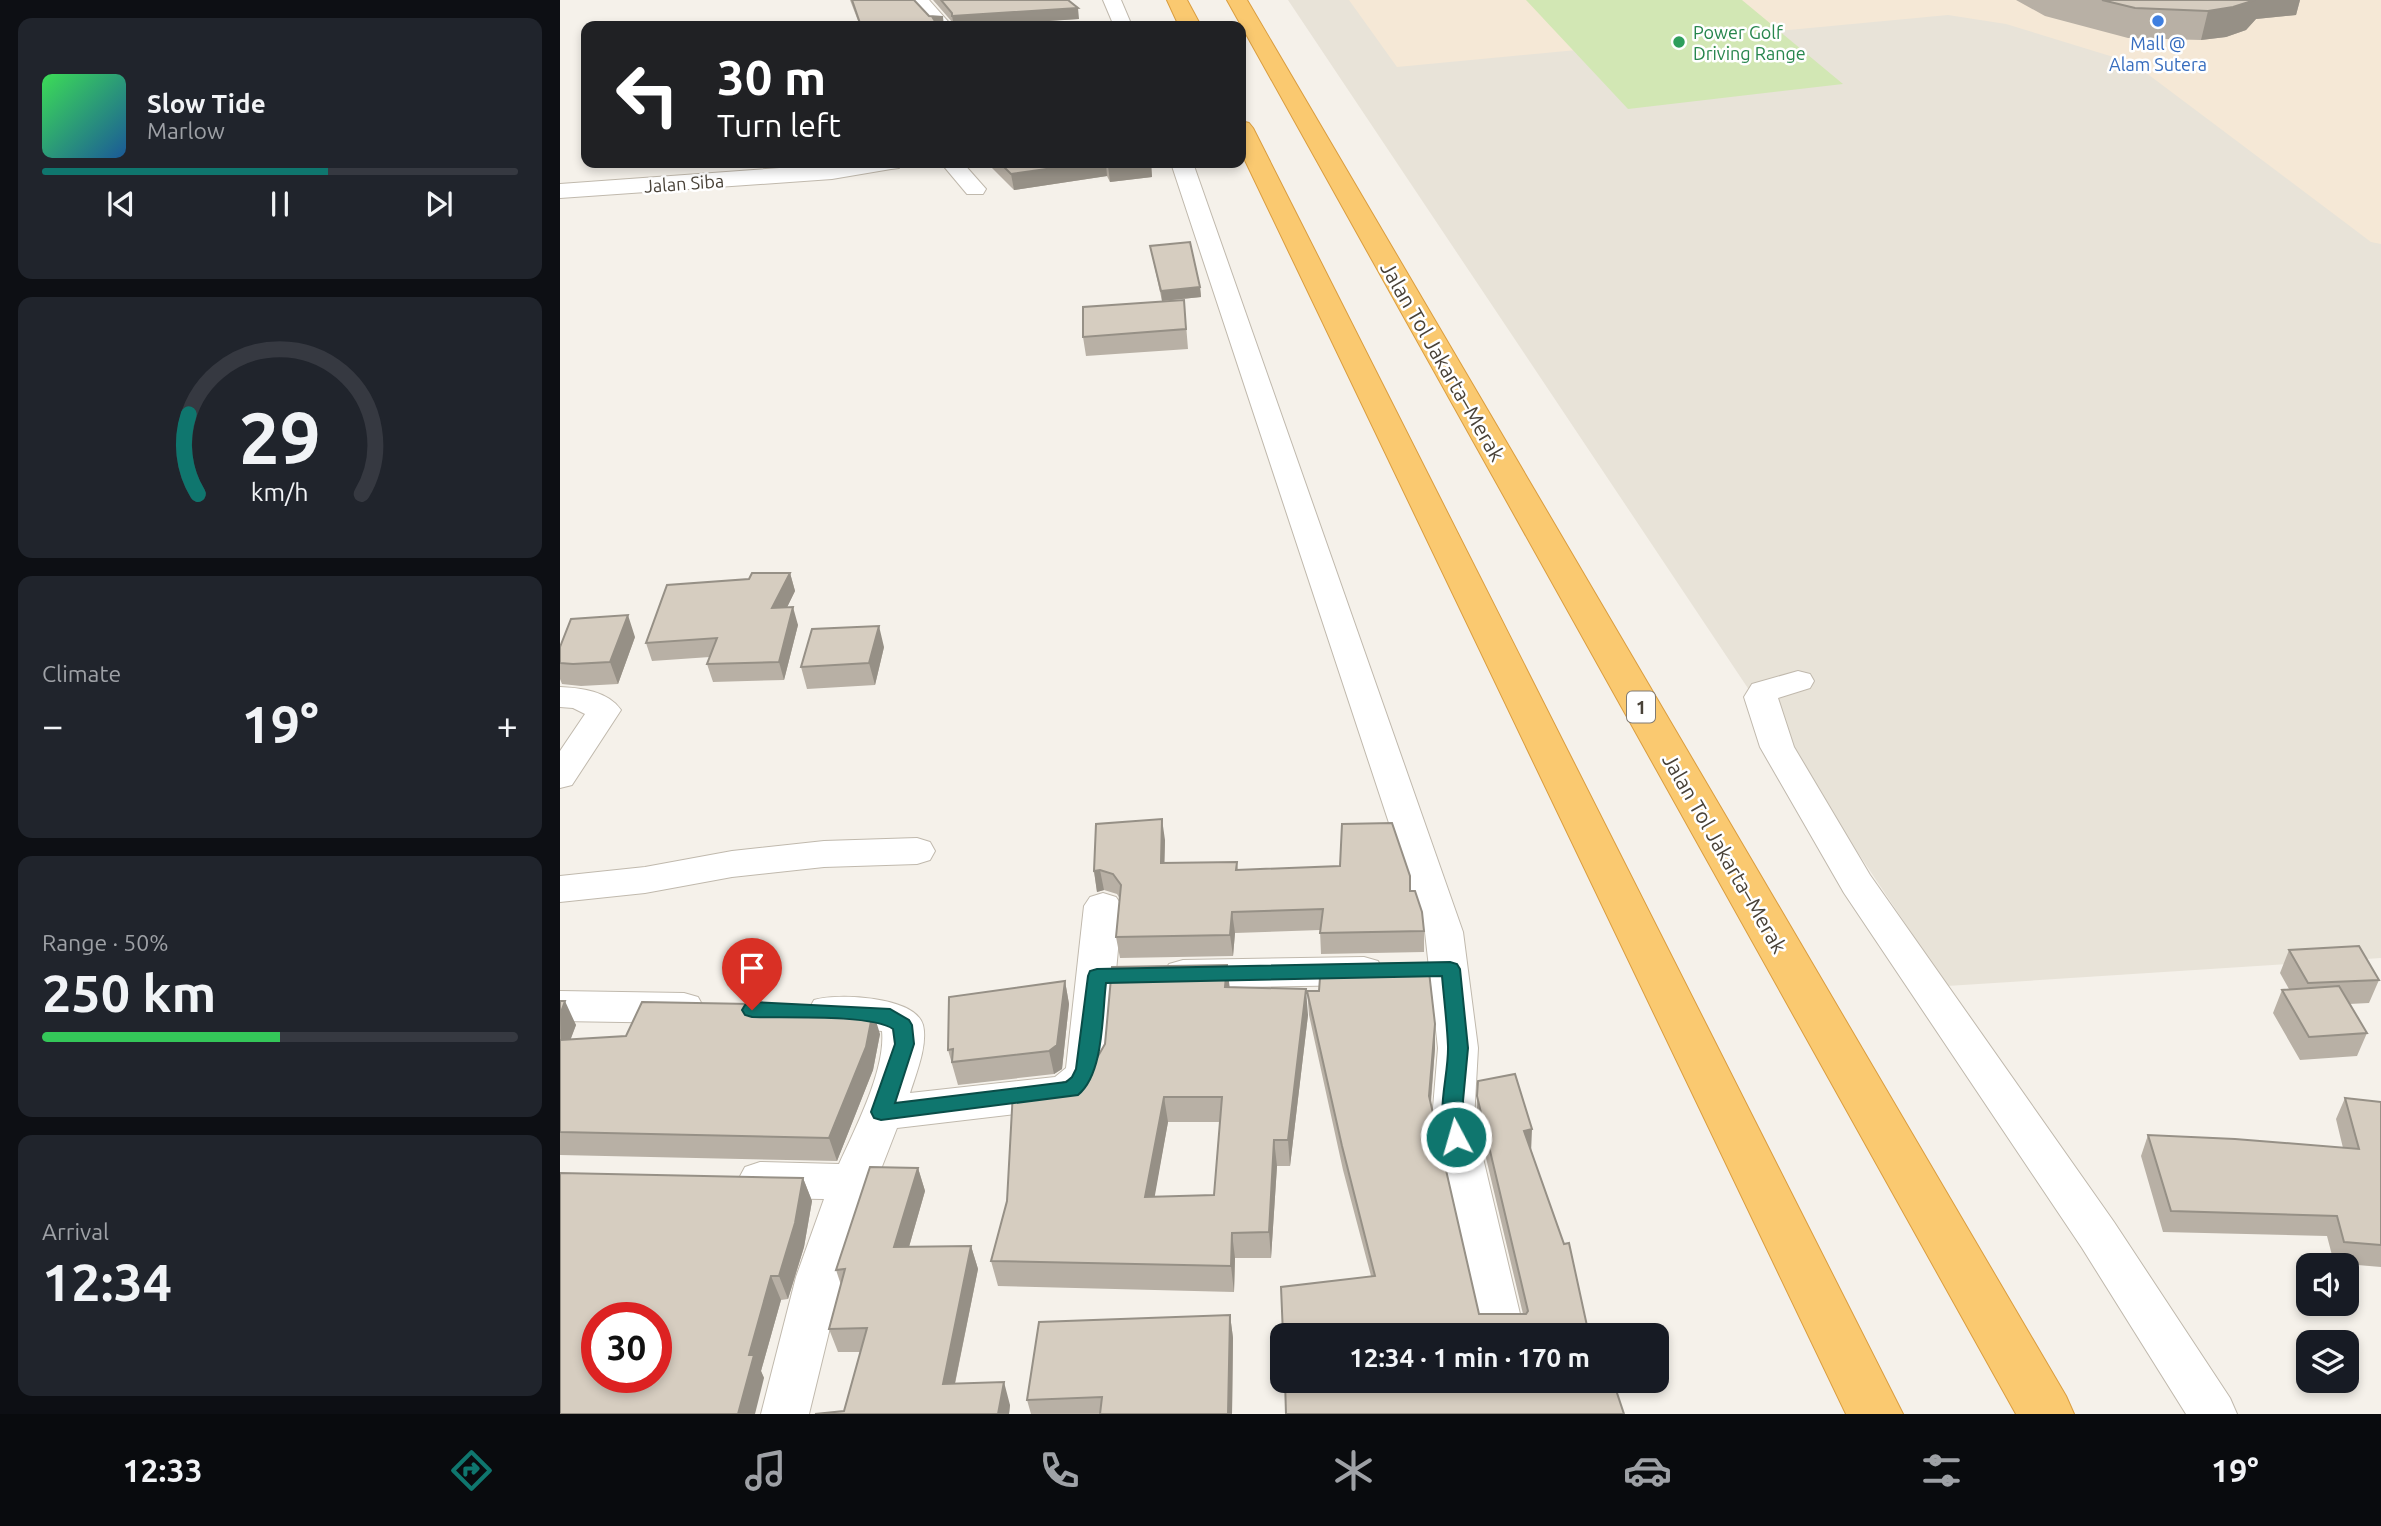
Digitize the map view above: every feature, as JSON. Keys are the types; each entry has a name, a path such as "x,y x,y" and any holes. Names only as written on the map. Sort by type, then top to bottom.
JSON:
{"highway":[{"path":"1177,0 1188,21"},
{"name":"Jalan Tol Jakarta–Merak","path":"1237,0 2046,1414"},
{"path":"1246,138 1875,1414"}],"street":[{"path":"919,0 938,21"},
{"path":"1112,0 1121,21"},
{"name":"Jalan Siba","path":"560,191 783,176 849,168"},
{"path":"956,168 975,189"},
{"path":"1184,168 1444,932 1419,970"},
{"path":"1798,681 1764,691 1761,697 1777,747 1857,884 2098,1235 2213,1414"},
{"path":"560,697 579,698 604,710 560,777"},
{"path":"560,889 798,857 916,851"},
{"path":"881,1112 1071,1090 1080,1082 1086,1069 1102,906"},
{"path":"1097,976 1419,970"},
{"path":"1419,970 1458,1048 1452,1121 1499,1323"},
{"path":"560,1006 724,1009"},
{"path":"785,1414 833,1234 881,1112 904,1044 903,1025 890,1017 866,1013 793,1010"},
{"path":"727,1179 852,1182"},
{"path":"1516,1393 1521,1414"}],"shaded area":[{"path":"1288,0 2381,0 2381,958 1947,986"},
{"path":"1349,0 2381,0 2381,244 2371,242 2133,63 2006,24 1948,15 1397,67"}],"green space":[{"name":"Power Golf Driving Range","path":"1526,0 1742,0 1843,84 1628,109"}],"building":[{"path":"852,0 914,0 929,16 943,17 933,18 935,21 859,21"},
{"path":"941,0 1068,0 1078,8 952,16"},
{"path":"2102,0 2255,0 2208,11 2135,8"},
{"path":"1005,168 1054,168 1011,174"},
{"path":"1190,242 1200,287 1161,291 1150,246"},
{"path":"1184,300 1186,329 1083,337 1083,307"},
{"path":"752,573 790,573 772,608 793,607 779,662 707,664 717,638 646,643 667,585 749,579"},
{"path":"628,615 610,662 560,663 560,647 571,619"},
{"path":"879,626 869,663 801,667 812,629"},
{"path":"1162,819 1161,863 1237,862 1236,870 1340,866 1342,824 1392,823 1410,876 1410,891 1415,891 1422,912 1424,931 1320,933 1323,909 1232,912 1230,935 1116,937 1121,885 1113,874 1094,871 1096,824"},
{"path":"2359,946 2379,980 2308,983 2289,950"},
{"path":"1428,963 1435,1024 1429,1096 1479,1314 1526,1314 1528,1311 1477,1096 1478,1081 1515,1074 1532,1129 1524,1131 1564,1244 1569,1243 1586,1323 1282,1323 1281,1287 1375,1276 1307,991 1319,991 1321,965"},
{"path":"1227,965 1225,987 1306,989 1288,1140 1274,1140 1269,1232 1232,1233 1231,1266 991,1261 1007,1201 1013,1091 1053,1086 1083,1076 1093,1065 1105,1044 1112,967","holes":["1164,1097 1222,1097 1214,1195 1145,1197"]},
{"path":"1065,981 1057,1045 1049,1051 952,1062 953,1049 948,1050 949,997"},
{"path":"2339,986 2367,1033 2309,1037 2282,990"},
{"path":"560,1001 565,1001 560,1015"},
{"path":"642,1002 799,1005 873,1011 866,1047 829,1138 560,1132 560,1040 626,1036"},
{"path":"2345,1098 2381,1102 2381,1245 2344,1242 2337,1216 2171,1211 2148,1135 2359,1149"},
{"path":"870,1167 918,1168 894,1247 971,1246 943,1384 1004,1382 998,1414 815,1414 844,1411 867,1328 829,1329 845,1269 836,1270"},
{"path":"560,1173 803,1178 795,1223 779,1276 771,1276 749,1355 754,1355 738,1414 560,1414"},
{"path":"1230,1315 1228,1414 1100,1414 1102,1397 1027,1400 1039,1322"},
{"path":"1285,1393 1617,1393 1624,1414 1286,1414"}],"place":[{"name":"Mall @ Alam Sutera","path":"2158,21"},
{"name":"Power Golf Driving Range","path":"1679,42"}],"route":[{"path":"752,1010 866,1013 890,1017 903,1025 904,1044 881,1112 1071,1090 1080,1082 1086,1069 1097,976 1450,969 1458,1048 1452,1121 1456,1137"}]}
